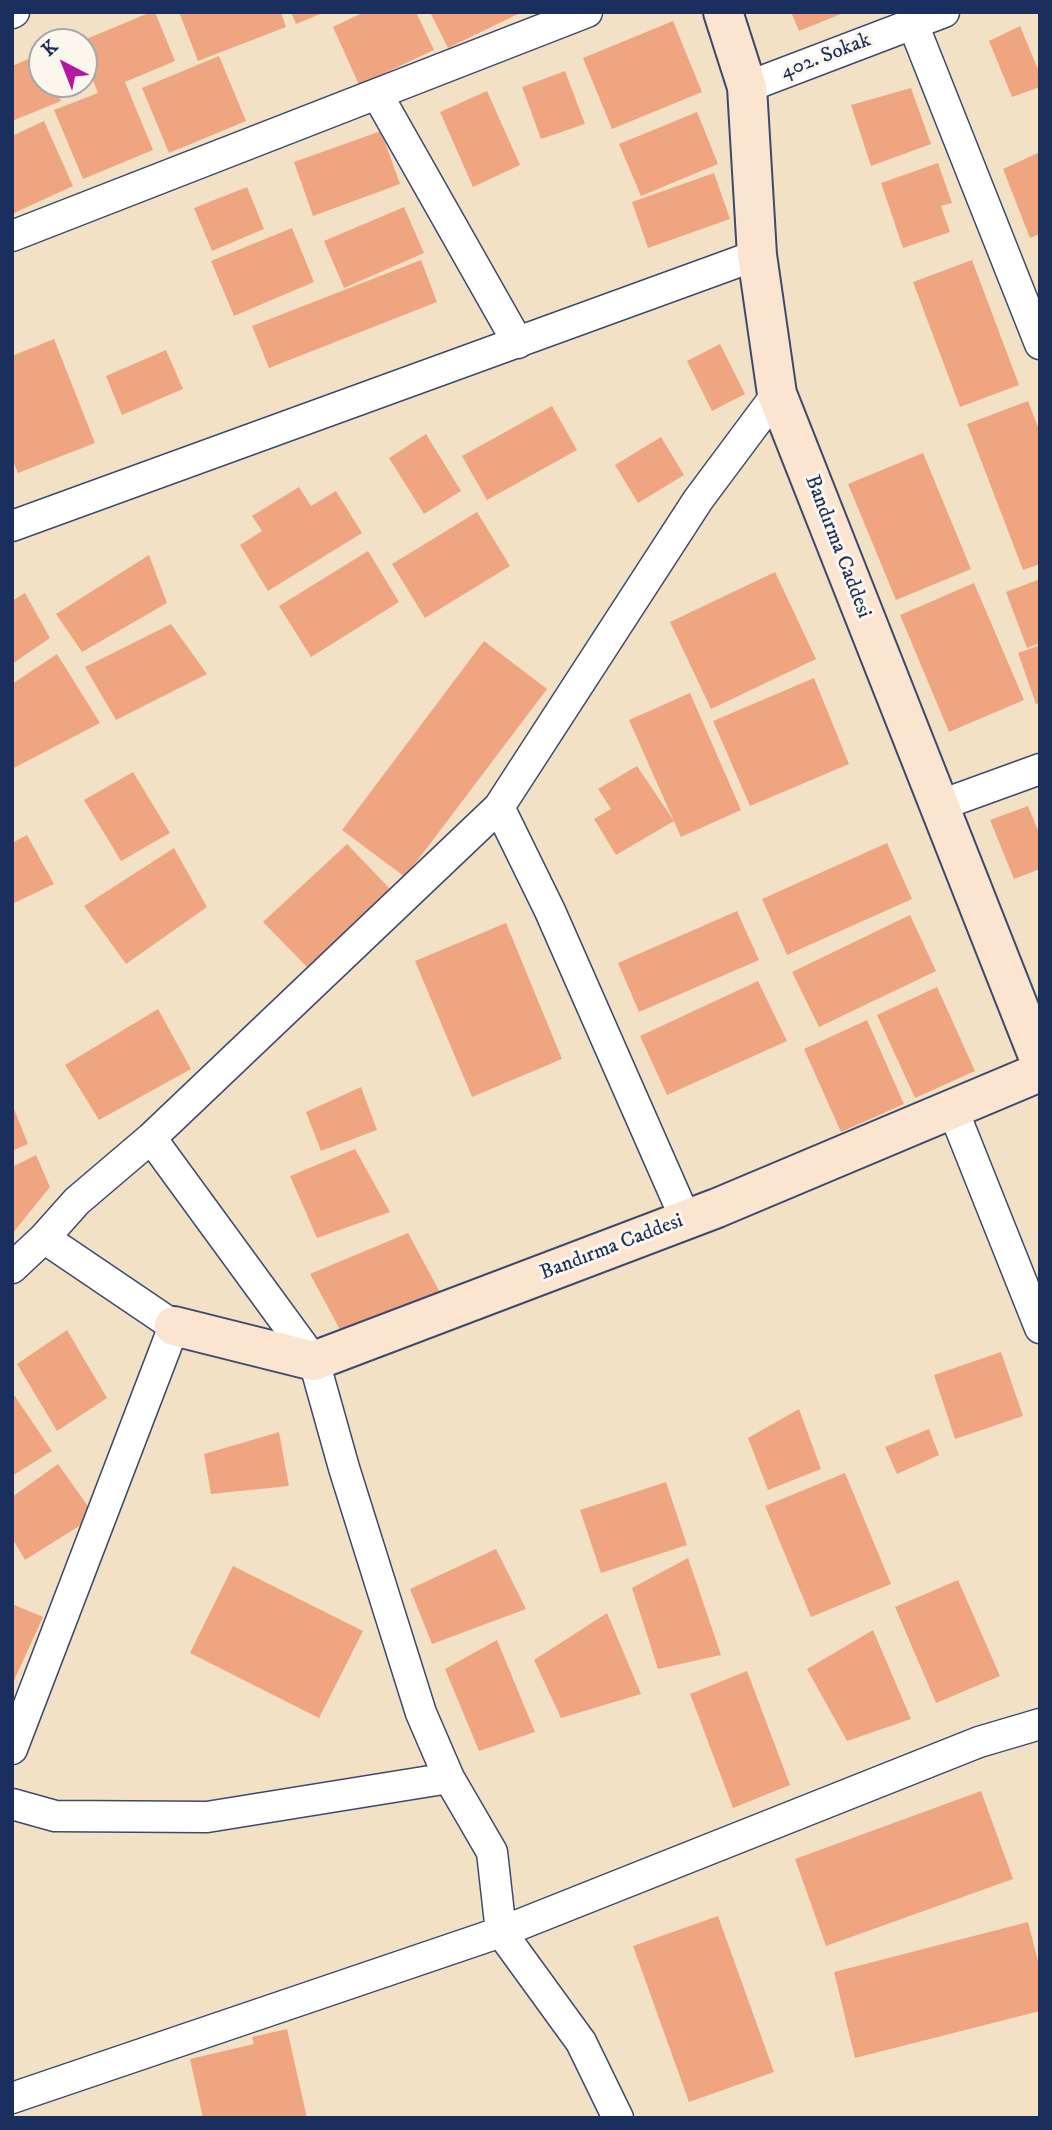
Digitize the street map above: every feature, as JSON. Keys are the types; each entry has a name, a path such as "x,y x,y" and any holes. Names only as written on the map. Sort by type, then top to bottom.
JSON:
{"street":[{"path":"12,236 587,12"},
{"name":"Bandırma Caddesi","path":"723,12 747,88 757,255 777,394 1040,1060"},
{"name":"402. Sokak","path":"747,88 944,12"},
{"path":"913,24 1040,344"},
{"path":"377,94 518,343"},
{"path":"12,526 757,255"},
{"path":"12,1268 77,1201 151,1138 499,807 698,500 777,394"},
{"path":"938,806 1040,769"},
{"path":"499,807 550,911 686,1220"},
{"name":"Bandırma Caddesi","path":"314,1361 686,1220 1040,1072"},
{"path":"953,1110 1040,1328"},
{"path":"151,1138 314,1361 344,1468 421,1713 449,1778 492,1852 501,1932 581,2042 618,2118"},
{"path":"44,1238 174,1326 314,1361"},
{"path":"12,1749 174,1326"},
{"path":"12,2098 501,1932 979,1742 1040,1724"},
{"path":"12,1804 55,1816 207,1817 449,1778"}],"building":[{"path":"155,12 175,61 125,82 153,150 83,179 54,110 85,98 98,98 98,34"},
{"path":"179,12 281,12 286,27 198,61"},
{"path":"291,12 325,12 296,24"},
{"path":"364,12 416,12 434,50 359,85 333,27"},
{"path":"430,12 522,12 448,48"},
{"path":"791,12 846,12 799,31"},
{"path":"673,21 702,92 612,129 583,58"},
{"path":"1020,26 1040,74 1040,87 1012,97 989,41"},
{"path":"219,56 246,121 169,153 142,88"},
{"path":"28,59 28,98 60,98 61,101 12,121 12,66"},
{"path":"565,71 585,124 541,139 522,87"},
{"path":"911,88 931,144 871,166 851,105"},
{"path":"487,91 520,165 473,187 440,112"},
{"path":"697,112 718,164 641,196 619,144"},
{"path":"44,121 73,186 12,214 12,136"},
{"path":"381,131 400,184 313,216 294,162"},
{"path":"1040,152 1040,234 1030,238 1003,169"},
{"path":"938,163 952,203 941,206 950,232 903,248 881,183"},
{"path":"714,173 730,219 648,248 632,202"},
{"path":"247,187 264,229 212,251 194,208"},
{"path":"404,207 424,253 344,288 324,241"},
{"path":"292,228 314,282 234,316 211,261"},
{"path":"421,260 437,302 269,368 252,326"},
{"path":"972,260 1019,385 960,407 913,282"},
{"path":"54,339 95,443 18,473 12,459 12,356"},
{"path":"720,344 745,394 712,411 687,361"},
{"path":"166,350 183,389 122,415 106,376"},
{"path":"1028,401 1040,432 1040,564 1023,570 967,424"},
{"path":"552,406 577,450 487,500 462,456"},
{"path":"426,434 461,491 424,514 389,458"},
{"path":"661,437 684,475 638,503 615,465"},
{"path":"923,453 971,569 896,600 848,484"},
{"path":"299,487 311,506 336,491 362,533 268,591 240,545 262,531 252,516"},
{"path":"477,512 510,566 425,618 392,564"},
{"path":"368,551 399,602 311,657 279,606"},
{"path":"149,555 167,603 82,652 56,614"},
{"path":"775,572 816,659 711,709 670,622"},
{"path":"1040,579 1040,643 1027,648 1006,592"},
{"path":"974,583 1024,700 949,732 900,615"},
{"path":"25,593 50,638 12,664 12,601"},
{"path":"171,624 207,674 116,720 85,667"},
{"path":"484,641 547,689 405,877 342,830"},
{"path":"1040,645 1040,703 1036,704 1018,653"},
{"path":"57,654 100,723 12,769 12,684"},
{"path":"814,678 849,764 750,806 713,721"},
{"path":"690,693 741,810 681,837 629,720"},
{"path":"637,766 674,821 616,855 594,819 611,809 598,789"},
{"path":"133,772 170,833 121,861 84,800"},
{"path":"1028,806 1040,835 1040,869 1014,879 990,820"},
{"path":"27,835 54,884 12,904 12,843"},
{"path":"887,843 912,899 787,955 762,899"},
{"path":"347,844 393,892 307,967 263,922"},
{"path":"174,848 207,907 126,964 84,906"},
{"path":"737,911 759,960 639,1012 618,963"},
{"path":"910,915 936,971 819,1027 792,972"},
{"path":"506,923 562,1059 472,1097 415,961"},
{"path":"758,981 787,1041 667,1095 640,1036"},
{"path":"937,987 975,1071 915,1098 877,1015"},
{"path":"158,1009 191,1069 99,1120 65,1065"},
{"path":"867,1020 904,1104 841,1132 804,1049"},
{"path":"361,1087 377,1130 321,1151 306,1112"},
{"path":"12,1104 28,1144 12,1151"},
{"path":"355,1149 390,1212 317,1238 290,1176"},
{"path":"36,1155 50,1187 12,1234 12,1167"},
{"path":"408,1233 442,1296 344,1337 310,1274"},
{"path":"67,1330 107,1398 57,1431 17,1364"},
{"path":"1001,1352 1023,1416 955,1439 934,1375"},
{"path":"12,1392 52,1451 12,1476"},
{"path":"799,1409 821,1469 768,1490 748,1438"},
{"path":"929,1429 939,1455 897,1474 885,1447"},
{"path":"279,1432 289,1486 211,1494 204,1454"},
{"path":"58,1464 95,1516 25,1560 12,1538 12,1497"},
{"path":"845,1473 891,1584 811,1617 765,1506"},
{"path":"666,1482 687,1545 601,1573 580,1510"},
{"path":"496,1549 526,1609 432,1644 410,1589"},
{"path":"688,1558 721,1655 658,1669 632,1588"},
{"path":"233,1566 363,1631 319,1718 190,1653"},
{"path":"958,1580 1000,1676 936,1703 895,1607"},
{"path":"12,1604 43,1617 12,1685"},
{"path":"607,1613 641,1694 561,1718 534,1660"},
{"path":"873,1630 911,1719 847,1741 807,1669"},
{"path":"497,1640 535,1732 479,1751 445,1669"},
{"path":"747,1671 790,1785 733,1808 690,1694"},
{"path":"981,1791 1013,1879 826,1946 795,1859"},
{"path":"718,1916 774,2072 689,2102 633,1946"},
{"path":"1028,1922 1040,1969 1040,2011 855,2058 834,1972"},
{"path":"287,2029 307,2118 203,2118 190,2059 254,2044 252,2037"}]}
